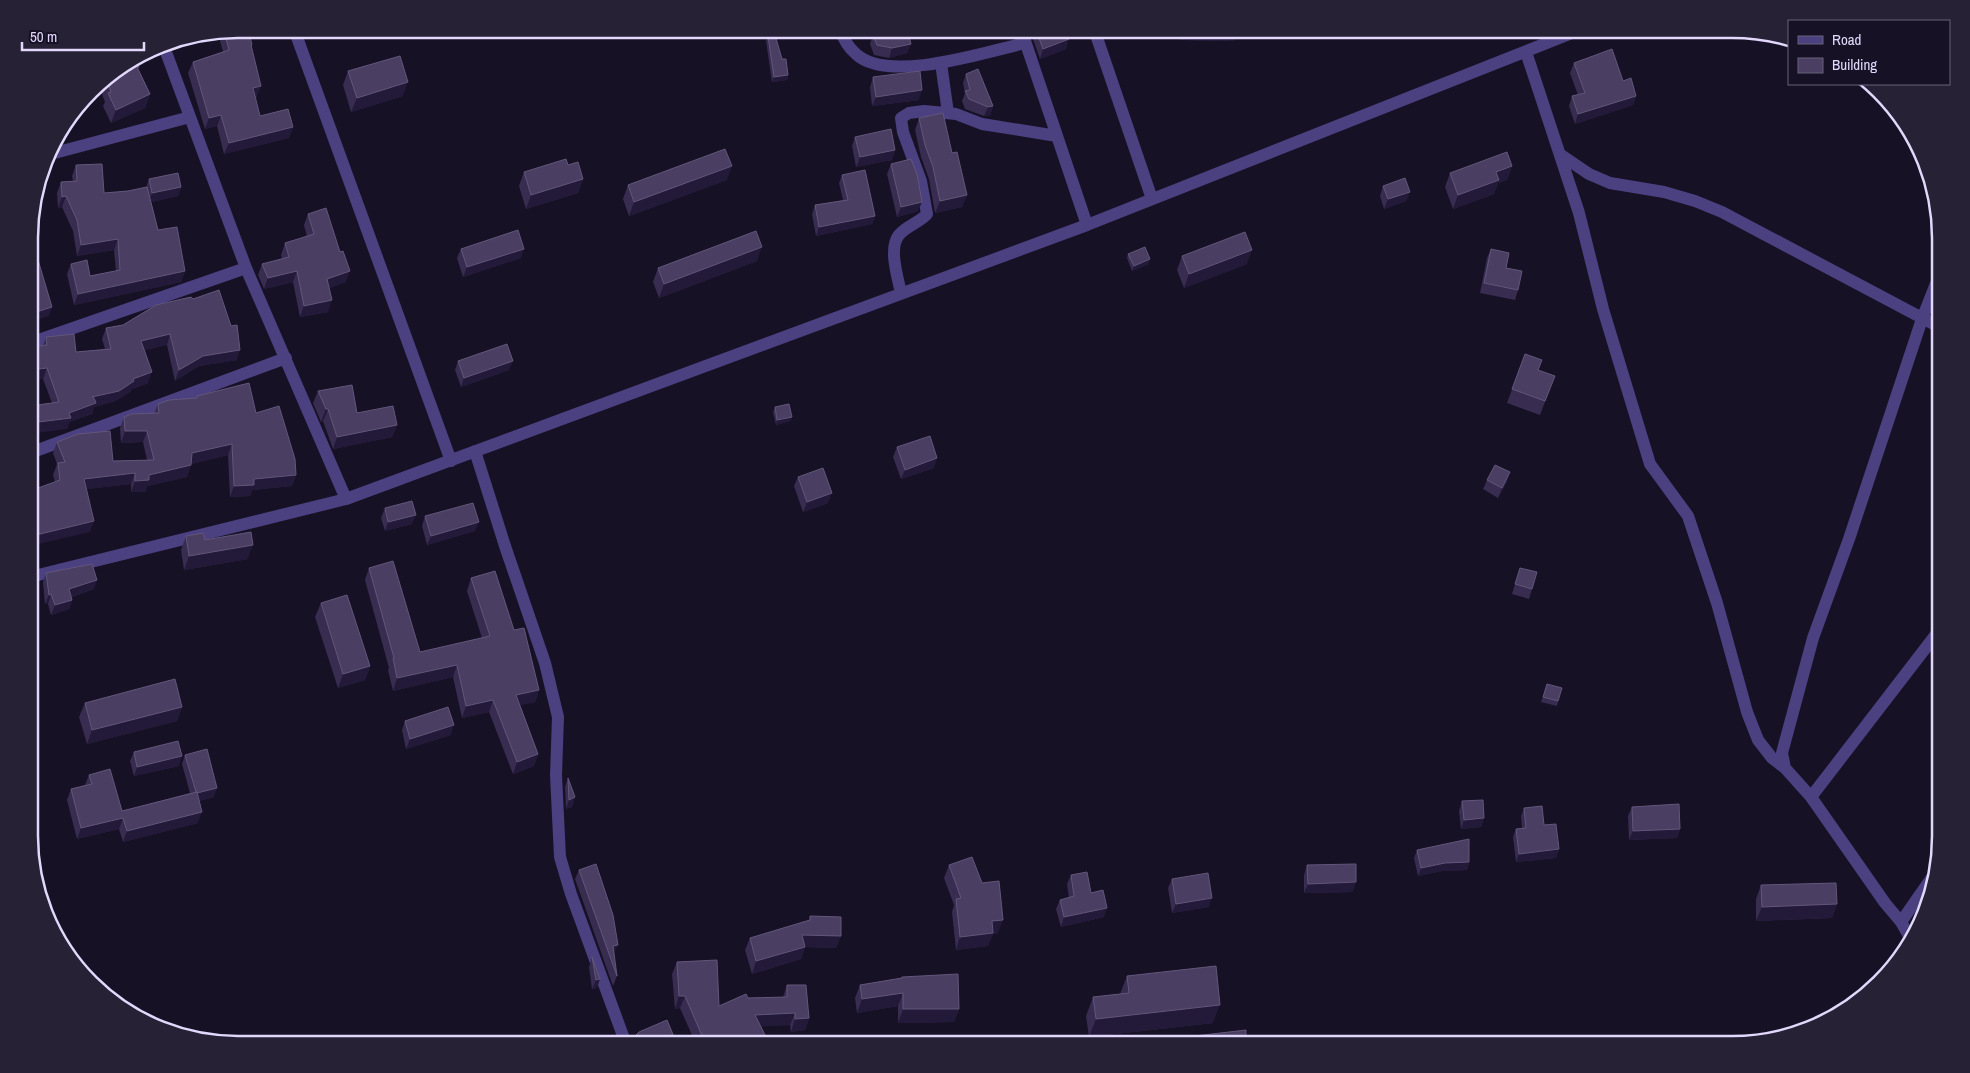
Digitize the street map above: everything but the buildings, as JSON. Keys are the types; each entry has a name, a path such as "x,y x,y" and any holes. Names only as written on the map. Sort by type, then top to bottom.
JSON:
{"street":[{"path":"297,38 451,461"},
{"path":"843,38 857,55 872,62 902,67 941,63 1025,43"},
{"path":"1024,38 1088,225"},
{"path":"1097,38 1152,199"},
{"path":"38,575 346,499 1088,225 1560,38"},
{"path":"165,51 246,268 346,499"},
{"path":"1526,52 1579,213 1603,310 1650,464 1688,516 1717,603 1747,712 1758,740 1772,758 1785,768 1811,796 1907,933"},
{"path":"941,63 948,113"},
{"path":"901,294 893,253 897,236 922,220 927,214 921,181 902,132 901,118 909,113 924,110 956,114 982,124 1057,136"},
{"path":"57,152 190,117"},
{"path":"1561,155 1589,174 1610,183 1664,192 1695,201 1722,212 1932,324"},
{"path":"38,340 246,268"},
{"path":"1785,768 1782,753 1813,638 1932,294"},
{"path":"38,450 286,358"},
{"path":"475,452 546,663 558,716 556,775 560,857 571,894 623,1036"},
{"path":"1811,796 1932,640"},
{"path":"1901,922 1927,885"}]}
